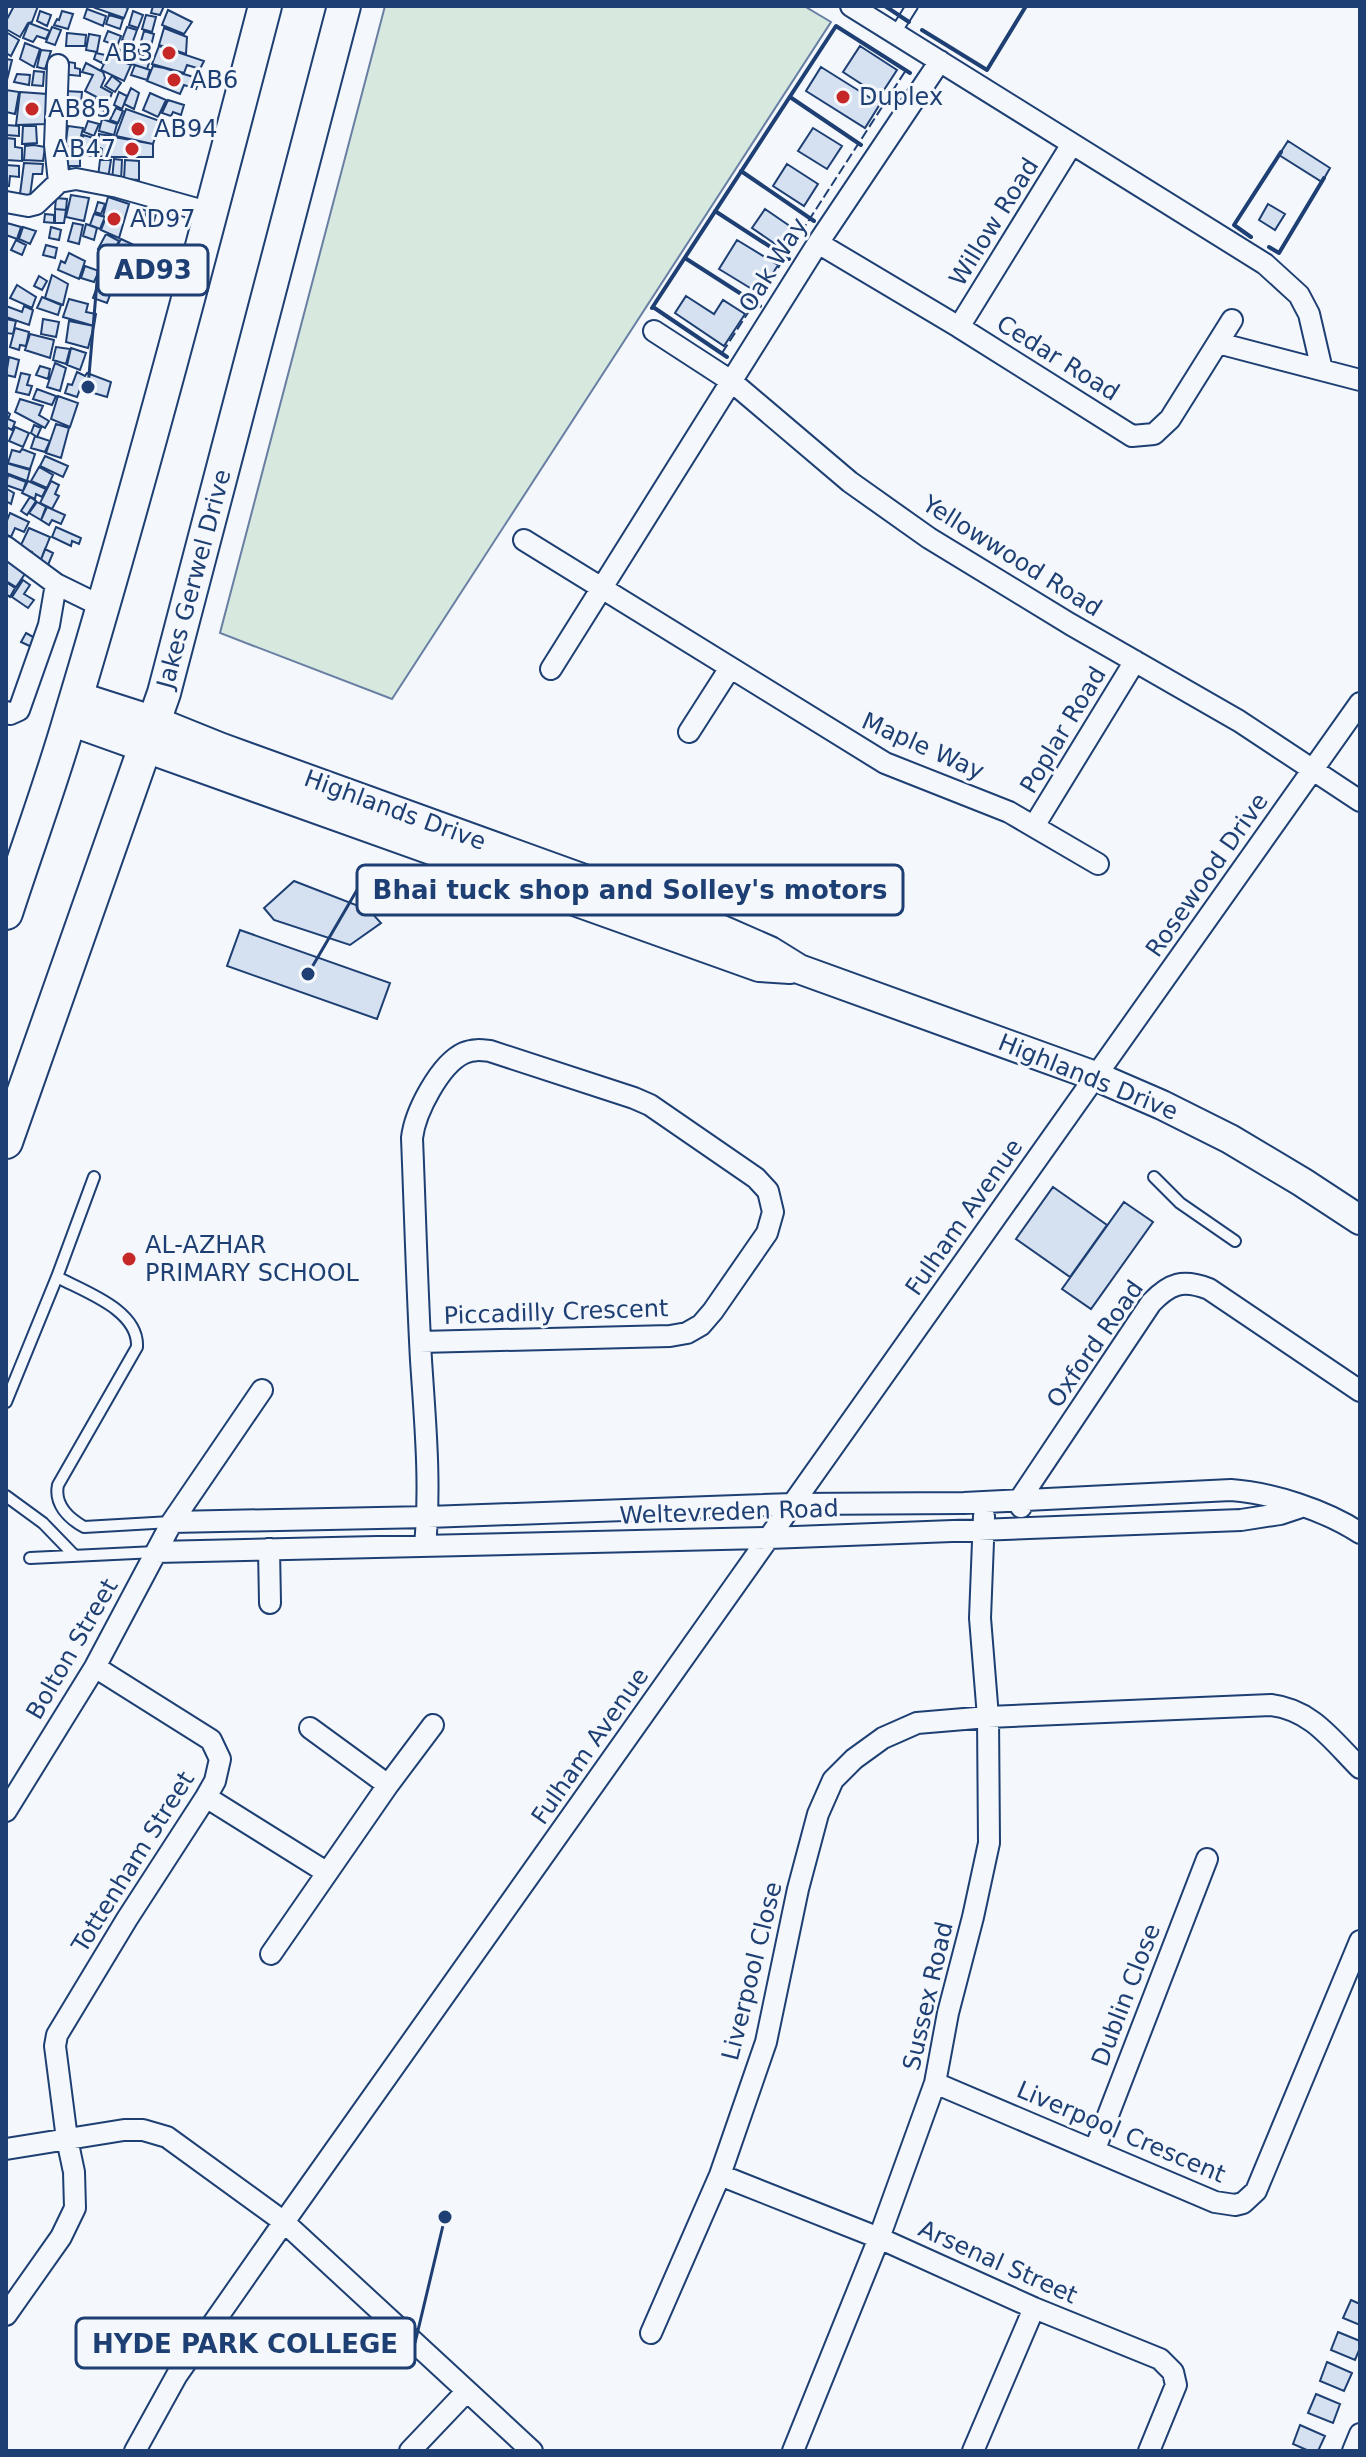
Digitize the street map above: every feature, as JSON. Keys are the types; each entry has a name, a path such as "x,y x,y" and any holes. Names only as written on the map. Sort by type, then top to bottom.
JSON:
{"main road":[{"path":"6,913 103,607 265,6"},
{"name":"Jakes Gerwel Drive","path":"6,1142 151,734 344,6"},
{"name":"Highlands Drive","path":"73,708 448,842 518,883 759,967 799,969 1095,1076 1230,1139 1360,1220"}],"street":[{"path":"851,6 1265,264 1299,295 1309,314 1322,370"},
{"name":"Oak Way","path":"551,669 818,243 940,61"},
{"path":"58,65 55,145 59,182"},
{"name":"Willow Road","path":"959,327 1072,144"},
{"path":"6,202 28,206 36,204 59,182 76,179 118,187 211,213"},
{"name":"Cedar Road","path":"818,243 1132,436 1154,434 1170,419 1232,320"},
{"name":"Yellowwood Road","path":"654,331 731,381 850,482 888,510 955,554 1239,721 1360,801"},
{"path":"1218,343 1360,380"},
{"name":"Maple Way","path":"524,540 885,763 982,801 1034,826 1098,864"},
{"path":"6,547 56,584 103,607"},
{"path":"6,712 10,714 19,710 49,625 56,584"},
{"name":"Poplar Road","path":"1034,826 1135,661"},
{"path":"689,732 730,668"},
{"name":"Rosewood Drive","path":"1095,1076 1360,703"},
{"name":"Piccadilly Crescent","path":"420,1342 670,1336 687,1333 701,1325 713,1311 767,1233 773,1212 770,1197 756,1178 650,1105 634,1098 490,1051 466,1052 444,1069 414,1123 412,1138 420,1342 428,1517 425,1545"},
{"name":"Fulham Avenue","path":"135,2451 177,2375 1095,1076"},
{"name":"Oxford Road","path":"1020,1499 1151,1303 1164,1290 1179,1284 1194,1283 1209,1289 1360,1391"},
{"name":"Bolton Street","path":"6,1811 95,1667 172,1522 262,1390"},
{"name":"Weltevreden Road","path":"172,1522 428,1517 793,1504 964,1503 1231,1490 1274,1496 1330,1517 1360,1533"},
{"path":"1020,1499 1021,1528"},
{"name":"Sussex Road","path":"793,2451 879,2238 935,2083 948,2013 989,1843 988,1717 980,1618 985,1501"},
{"name":"Weltevreden Road","path":"156,1552 769,1538 1241,1520 1301,1507"},
{"path":"269,1549 270,1603"},
{"name":"Tottenham Street","path":"6,2315 61,2237 75,2208 74,2172 55,2046 57,2035 206,1797 215,1781 220,1759 211,1740 95,1667"},
{"path":"988,1717 1271,1705 1287,1707 1303,1713 1360,1768"},
{"name":"Liverpool Close","path":"651,2333 720,2175 766,2042 798,1889 818,1814 833,1780 854,1759 898,1729 930,1721 988,1717"},
{"path":"271,1954 326,1872 433,1725"},
{"path":"310,1728 388,1785"},
{"path":"206,1797 326,1872"},
{"name":"Dublin Close","path":"1095,2149 1207,1859"},
{"name":"Liverpool Crescent","path":"935,2083 1215,2202 1235,2205 1251,2198 1256,2191 1360,1941"},
{"path":"6,2149 124,2130 157,2132 167,2137 284,2222 532,2451"},
{"name":"Arsenal Street","path":"720,2175 879,2238 1034,2308 1160,2359 1170,2366 1176,2385 1149,2451"},
{"path":"973,2451 1034,2308"},
{"path":"410,2451 467,2391"},
{"path":"1353,2451 1360,2434"}],"lane":[{"path":"895,33 912,6"},
{"path":"6,1402 94,1177"},
{"path":"1154,1177 1180,1203 1235,1241"},
{"path":"57,1277 120,1311 138,1337 137,1347 58,1485 58,1502 75,1522 84,1527 172,1522"},
{"path":"6,1496 43,1523 74,1555"},
{"path":"30,1558 156,1552"}],"shaded area":[{"path":"385,6 804,6 831,22 392,699 220,633"}],"building":[{"path":"14,6 38,6 32,22 28,23 20,37 6,29 6,21"},
{"path":"96,6 123,6 128,8 124,18"},
{"path":"153,6 164,6 160,15 151,13"},
{"path":"87,9 106,16 103,26 84,18"},
{"path":"168,10 192,22 184,34 162,25"},
{"path":"40,11 51,15 47,26 37,21"},
{"path":"62,11 73,14 68,29 54,25"},
{"path":"133,11 143,15 138,28 129,25"},
{"path":"109,15 123,19 120,29 106,24"},
{"path":"146,15 156,17 152,32 142,29"},
{"path":"29,23 50,31 46,39 37,36 33,42 23,38"},
{"path":"52,27 61,30 55,45 46,42"},
{"path":"127,27 137,30 132,44 122,40"},
{"path":"164,28 187,37 186,54 159,45"},
{"path":"108,31 121,36 117,46 104,41"},
{"path":"144,31 154,34 149,54 138,52"},
{"path":"6,32 19,40 11,56 6,53"},
{"path":"67,33 86,35 85,46 66,46"},
{"path":"89,34 100,36 97,52 86,50"},
{"path":"25,43 40,49 34,67 20,59"},
{"path":"124,46 150,60 147,69 119,60"},
{"name":"AB3","path":"159,46 204,61 200,69 187,65 184,73 152,64"},
{"name":"Duplex","path":"860,46 897,70 880,96 843,72"},
{"path":"112,47 121,50 118,58 109,54"},
{"path":"41,50 51,51 45,69 37,67"},
{"path":"96,53 105,55 102,63 94,59"},
{"path":"108,55 131,65 124,81 101,70"},
{"path":"6,59 12,60 7,80 6,80"},
{"path":"62,61 75,63 75,68 80,69 80,76 62,74"},
{"path":"86,63 103,72 105,78 101,87 112,93 108,103 85,91 93,75 82,72"},
{"path":"135,65 150,70 147,80 131,75"},
{"name":"AB6","path":"153,66 200,79 196,89 184,85 180,94 147,81"},
{"name":"Duplex","path":"821,67 880,104 865,128 806,91"},
{"path":"34,71 44,72 43,86 32,85"},
{"path":"17,74 30,75 29,85 14,82"},
{"path":"112,76 121,83 115,92 105,86"},
{"path":"131,88 139,93 134,109 124,104"},
{"path":"6,90 19,92 15,114 6,112"},
{"path":"65,91 82,92 81,103 63,101"},
{"name":"AB85","path":"20,92 47,94 46,124 16,125"},
{"path":"119,92 127,96 122,109 114,105"},
{"path":"150,93 166,100 158,117 143,110"},
{"path":"95,98 108,105 102,115 90,108"},
{"path":"168,100 184,105 181,115 162,113"},
{"path":"116,108 123,111 118,123 110,120"},
{"name":"AB94","path":"126,109 160,121 153,144 116,136"},
{"path":"102,119 117,124 114,135 99,131"},
{"path":"88,121 99,124 94,136 84,132"},
{"path":"6,125 19,126 19,136 6,135"},
{"path":"23,126 36,126 37,143 22,144"},
{"path":"68,126 83,128 78,148 65,146"},
{"name":"Duplex","path":"813,128 842,146 827,169 798,151"},
{"path":"99,134 111,136 109,157 101,156"},
{"path":"83,135 97,139 94,156 80,154"},
{"name":"AB47","path":"114,137 153,144 153,157 110,157"},
{"path":"6,138 15,139 15,147 22,148 22,161 6,160"},
{"path":"1288,141 1330,168 1322,182 1279,155"},
{"path":"25,146 45,147 43,161 24,160"},
{"path":"61,155 80,157 80,166 70,166 68,173"},
{"path":"114,159 122,160 121,181 112,180"},
{"path":"100,160 111,160 108,179 98,177"},
{"path":"125,160 139,161 139,180 124,179"},
{"path":"24,163 43,164 42,174 33,174 30,196 20,194"},
{"path":"787,164 818,184 804,206 773,186"},
{"path":"6,165 19,166 19,177 10,176 9,186 6,186"},
{"path":"71,195 89,198 84,221 66,217"},
{"name":"AD97","path":"108,197 129,204 119,238 101,230"},
{"path":"56,198 67,199 66,210 55,209"},
{"path":"98,202 105,204 101,214 95,212"},
{"path":"1268,204 1285,214 1275,230 1259,220"},
{"path":"138,208 147,211 143,222 133,218"},
{"path":"55,209 66,210 64,223 55,223"},
{"path":"765,209 797,231 784,250 752,228"},
{"path":"148,211 156,214 154,221 146,219"},
{"path":"45,214 54,215 54,223 44,222"},
{"path":"94,214 105,217 100,229 90,225"},
{"path":"7,223 21,227 17,239 6,235"},
{"path":"73,223 83,225 79,244 68,241"},
{"path":"86,224 97,228 94,240 83,236"},
{"path":"23,227 36,231 30,244 19,239"},
{"path":"51,227 61,230 59,240 49,238"},
{"path":"106,234 119,241 111,255 98,249"},
{"path":"121,239 134,245 125,265 111,257"},
{"path":"16,240 26,245 22,255 11,250"},
{"path":"737,240 778,265 760,294 719,269"},
{"path":"46,245 57,248 55,258 43,255"},
{"path":"69,253 85,261 79,279 58,270"},
{"path":"85,266 99,271 94,282 81,278"},
{"path":"102,268 112,274 108,283 97,278"},
{"path":"52,275 68,284 63,305 45,298"},
{"path":"39,276 47,281 42,290 34,286"},
{"path":"17,285 36,297 32,308 10,298"},
{"path":"97,287 111,292 107,303 93,298"},
{"path":"686,296 714,314 723,300 745,314 724,346 675,313"},
{"path":"42,297 61,305 58,315 37,308"},
{"path":"69,299 88,304 86,312 96,314 94,326 63,317"},
{"path":"6,306 22,312 24,306 33,310 29,325 6,317"},
{"path":"6,319 16,321 13,334 6,333"},
{"path":"43,319 59,322 56,337 41,334"},
{"path":"69,321 94,326 88,348 66,342"},
{"path":"15,328 29,332 26,346 20,345 19,350 10,347"},
{"path":"30,334 54,340 50,358 25,350"},
{"path":"56,347 70,349 66,364 53,360"},
{"path":"71,348 86,353 80,370 67,365"},
{"path":"9,357 19,360 15,377 6,375"},
{"path":"55,363 66,368 60,391 47,387"},
{"path":"40,366 50,369 48,379 36,375"},
{"path":"77,372 111,382 107,397 80,389 77,397 65,393"},
{"path":"21,373 30,375 27,385 32,386 29,395 16,392"},
{"path":"37,389 56,396 52,405 33,399"},
{"path":"58,396 78,403 70,427 51,419"},
{"path":"20,399 43,406 39,415 49,421 45,428 15,412"},
{"path":"6,411 10,414 8,419 15,422 12,430 6,427"},
{"path":"56,424 69,428 61,458 46,453"},
{"path":"34,425 41,428 37,437 31,433"},
{"path":"15,427 29,433 23,447 9,441"},
{"path":"35,436 50,441 45,452 31,448"},
{"path":"22,449 35,454 30,469 8,463 12,450 20,452"},
{"path":"45,456 68,466 63,477 40,466"},
{"path":"6,463 30,470 27,481 6,473"},
{"path":"39,467 53,475 47,488 31,481"},
{"path":"8,475 26,482 23,491 6,485"},
{"path":"28,481 46,489 42,497 36,494 35,499 22,493"},
{"path":"51,481 59,485 55,494 59,496 52,509 40,503"},
{"path":"7,489 14,493 11,504 6,501"},
{"path":"30,497 36,501 27,515 21,511"},
{"path":"37,502 46,507 41,520 29,513"},
{"path":"47,507 65,515 61,524 52,520 49,525 41,520"},
{"path":"10,513 29,522 24,532 15,528 11,537 6,534"},
{"path":"56,527 81,538 79,544 72,541 71,546 52,537"},
{"path":"29,528 50,537 40,562 30,557 32,552 20,547"},
{"path":"45,549 53,553 48,565 40,562"},
{"path":"6,556 27,571 16,587 6,581"},
{"path":"23,580 30,585 24,594 34,600 28,608 12,597"},
{"path":"6,582 15,588 10,597 6,594"},
{"path":"26,633 37,639 34,648 21,642"},
{"path":"294,881 369,910 381,923 350,945 274,920 264,908"},
{"path":"240,930 390,983 377,1019 227,966"},
{"path":"1053,1187 1107,1225 1070,1277 1016,1239"},
{"path":"1124,1202 1153,1222 1091,1309 1062,1289"},
{"path":"1351,2300 1360,2304 1360,2325 1343,2318"},
{"path":"1338,2332 1360,2341 1355,2360 1331,2350"},
{"path":"1327,2362 1352,2373 1344,2391 1320,2381"},
{"path":"1316,2394 1340,2404 1333,2423 1308,2413"},
{"path":"1300,2425 1325,2436 1318,2451 1309,2451 1293,2444"}],"fence":[{"path":"778,268 906,70"},
{"path":"722,353 762,291"}],"wall":[{"path":"885,6 909,22"},
{"path":"922,30 987,70 1026,6"},
{"path":"652,308 836,26 910,73"},
{"path":"790,97 861,145"},
{"path":"1251,237 1234,225 1281,152"},
{"path":"741,171 814,221"},
{"path":"1269,247 1279,253 1324,178"},
{"path":"715,211 789,259"},
{"path":"685,258 760,306"},
{"path":"653,307 727,357"}],"place":[{"name":"AB3","path":"169,53"},
{"name":"AB6","path":"174,80"},
{"name":"Duplex","path":"843,97"},
{"name":"AB85","path":"32,109"},
{"name":"AB94","path":"138,129"},
{"name":"AB47","path":"132,149"},
{"name":"AD97","path":"114,219"},
{"name":"AD93","path":"88,387"},
{"name":"Bhai tuck shop and Solley's motors","path":"308,974"},
{"name":"AL-AZHAR PRIMARY SCHOOL","path":"129,1259"},
{"name":"HYDE PARK COLLEGE","path":"445,2217"}]}
